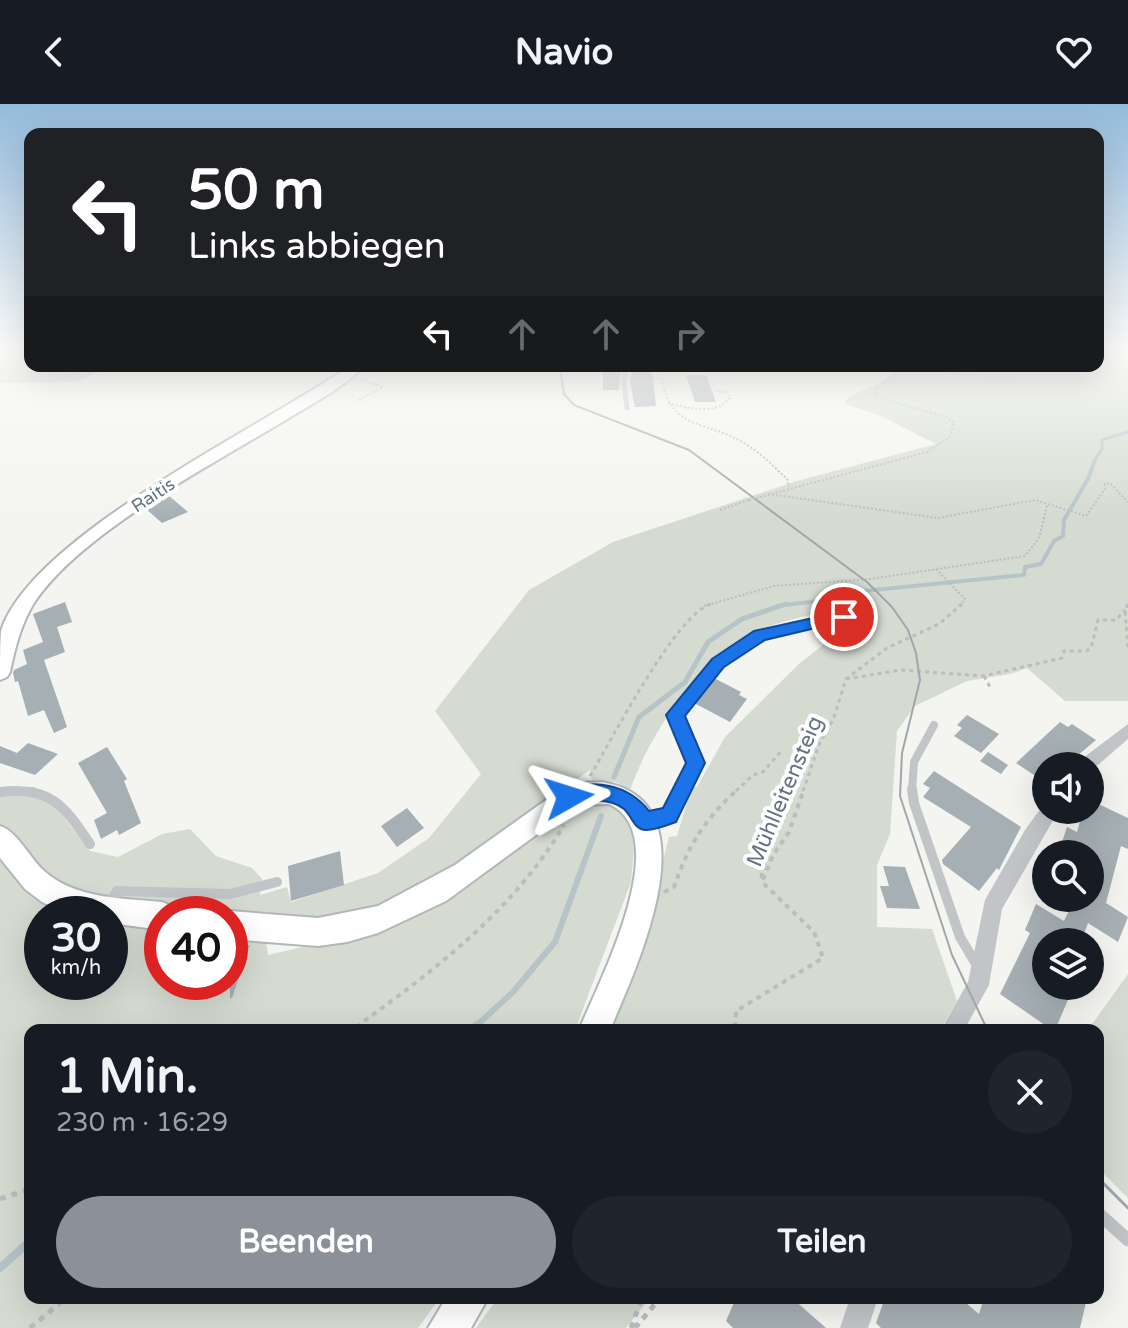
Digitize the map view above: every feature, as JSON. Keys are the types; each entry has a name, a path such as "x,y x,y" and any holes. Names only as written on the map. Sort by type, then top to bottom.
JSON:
{"street":[{"name":"Raitis","path":"0,672 6,628 41,582 113,522 298,405"},
{"path":"1102,752 1128,730"},
{"path":"248,927 280,931 345,929 387,917 471,868 580,793 607,793 631,803 645,821 649,842 643,904 596,1024"},
{"path":"956,1024 971,1000 981,973 992,907 1040,824"},
{"path":"0,837 23,871 51,896"},
{"path":"448,1328 465,1304"},
{"path":"854,1328 862,1304"}],"lane":[{"path":"645,821 669,816 696,763 675,715 718,663 760,635 844,617"},
{"path":"934,725 913,759 910,783 960,937 981,973"},
{"path":"0,792 28,789 47,794 64,807 90,844"},
{"path":"114,896 117,891 230,894 277,882"},
{"path":"1104,1218 1128,1240"}],"path":[{"path":"670,405 679,415 749,446 787,479 789,487"},
{"path":"681,405 711,410 723,405"},
{"path":"720,510 789,487 813,485 913,457 938,447 950,437 954,422 946,416 897,405"},
{"path":"768,494 938,518 958,517 1022,500 1035,500 1086,516 1105,489 1105,484 1114,484 1128,502"},
{"path":"1013,559 1025,556 1039,538 1047,506"},
{"path":"846,679 887,648 954,613 965,599 936,569"},
{"path":"846,679 865,681 901,670 970,678 1011,671 1040,659 1062,658 1064,651 1086,651 1091,648 1098,620 1116,620 1128,603"},
{"path":"1125,610 1128,648"},
{"path":"984,676 990,687"},
{"name":"Mühlleitensteig","path":"735,1024 736,1011 823,958 821,941 792,907 770,894 762,882 773,855 789,832 846,679"},
{"path":"643,904 674,887 685,855 710,815 753,775 763,772 783,749"},
{"path":"360,1024 434,970 529,879 558,835 580,793"},
{"path":"762,882 759,837 763,817"},
{"path":"0,1199 24,1191"},
{"path":"30,1328 59,1304"},
{"path":"633,1328 640,1304"},
{"path":"633,1328 655,1304"}],"shaded area":[{"path":"848,405 1128,405 1128,701 1065,701 1027,668 967,681 915,706 897,731 890,834 877,865 877,927 932,929 957,1001 944,1024 614,1024 657,906 661,868 669,837 677,836 692,786 697,787 725,737 800,663 856,619 857,605 777,624 734,643 697,678 663,723 630,790 616,782 592,780 590,770 419,889 352,917 296,919 263,916 268,955 394,926 465,884 554,821 587,805 614,805 629,816 635,837 631,882 577,1024 24,1024 24,1304 436,1304 418,1328 0,1328 0,796 28,792 53,803 90,851 118,857 162,834 190,829 216,856 252,868 262,879 260,895 287,887 291,902 378,873 429,838 481,774 435,711 529,590 613,542 797,481 936,444 879,415"},
{"path":"1128,974 1128,1198 1104,1174 1104,1024 1092,1024"},
{"path":"494,1304 645,1304 626,1328 476,1328"}],"building":[{"path":"168,495 188,512 162,523 145,508"},
{"path":"65,602 72,622 57,627 65,652 44,660 67,727 54,733 44,710 28,716 13,673 27,664 23,650 43,642 33,614"},
{"path":"714,678 741,692 739,695 747,699 730,722 694,703"},
{"path":"967,715 999,734 981,753 954,736 962,728 957,725"},
{"path":"1060,722 1068,727 1072,724 1096,740 1082,752 1032,752 1032,774 1016,763"},
{"path":"28,743 58,754 35,775 0,763 0,746 17,753"},
{"path":"107,747 127,779 124,781 141,823 119,835 117,830 101,839 94,820 107,813 78,763"},
{"path":"988,752 1008,765 1001,774 980,761"},
{"path":"934,771 1021,827 999,870 997,868 979,891 943,864 942,860 971,827 923,797 930,788 923,784"},
{"path":"1104,807 1128,818 1128,849 1121,846 1106,903 1128,917 1118,942 1104,933 1104,928 1096,928 1088,923 1086,928 1032,928 1032,1000 1068,1000 1058,1024 1043,1024 1000,994 1030,933 1025,930 1033,912 1049,912 1064,921 1068,912 1104,912 1104,840 1063,840 1067,827 1077,832 1079,824 1104,824"},
{"path":"407,808 424,828 397,847 381,826"},
{"path":"340,851 344,885 291,901 288,866"},
{"path":"883,866 905,867 920,909 887,908 880,886 889,886"},
{"path":"733,1304 799,1304 826,1328 733,1328 726,1321"},
{"path":"883,1304 967,1304 979,1314 982,1304 1086,1304 1080,1328 881,1328 876,1323"}],"waterway":[{"path":"1093,462 1102,449 1102,440 1128,432"},
{"path":"782,605 834,599 854,592 1024,575 1025,567 1041,564 1054,541 1063,536 1064,520 1088,479 1095,460"},
{"path":"782,605 786,604"},
{"path":"614,777 639,717 685,682 708,642 742,619 782,605"},
{"path":"777,606 782,605"},
{"path":"478,1024 513,992 555,942 601,816"},
{"path":"0,1268 24,1246"}],"tram line":[{"path":"574,405 689,450 867,582 892,607 908,630 916,653 920,680 902,753 900,796 952,955 985,1024"},
{"path":"1104,1184 1128,1208"}],"route":[{"path":"569,797 580,793 607,793 631,803 645,821 669,816 696,763 675,715 718,663 760,635 844,617"}]}
